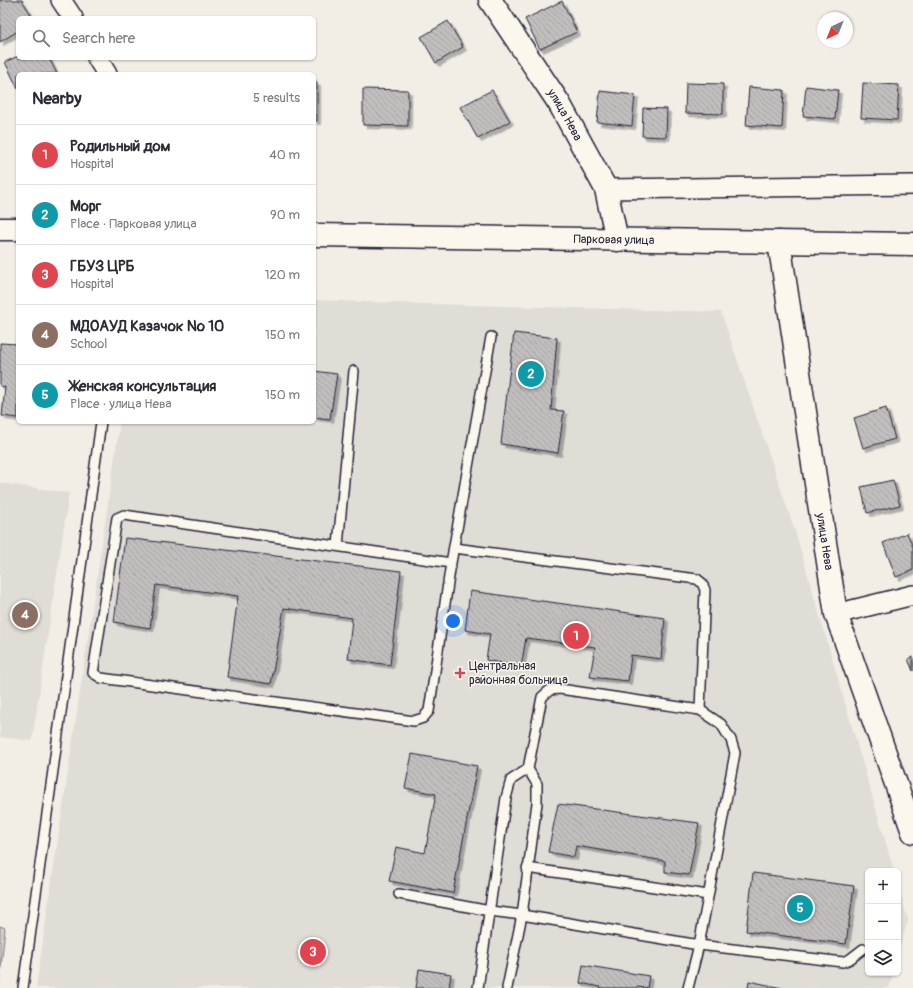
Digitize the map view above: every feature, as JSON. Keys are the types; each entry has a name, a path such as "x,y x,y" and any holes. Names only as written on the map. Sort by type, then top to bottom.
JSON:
{"main road":[{"name":"улица Нева","path":"490,0 558,103 606,189 617,240"},
{"path":"0,229 16,229"},
{"name":"Парковая улица","path":"316,235 913,244"},
{"name":"улица Нева","path":"779,242 836,614 913,832"}],"street":[{"path":"61,0 71,16"},
{"path":"99,60 106,72"},
{"path":"606,189 913,185"},
{"path":"836,614 913,595"}],"lane":[{"path":"451,563 124,515 118,518 93,673 101,678 414,721 423,718 429,711 451,563 491,336"},
{"path":"338,546 354,371"},
{"path":"23,988 101,424"},
{"path":"454,548 697,579 702,583 705,590 700,710"},
{"path":"507,988 522,915 527,868 537,803 537,784 528,769 542,697 550,690 560,689 700,710 721,724 731,740 735,753 699,945 688,988"},
{"path":"478,988 506,798 511,780 528,769"},
{"path":"527,868 708,895"},
{"path":"399,894 490,911 699,945 843,962 863,950"}],"shaded area":[{"name":"Центральная районная больница","path":"316,300 721,312 795,531 893,868 865,868 865,976 892,976 889,988 36,988 120,424 316,424"},
{"path":"0,483 69,493 32,741 0,737"},
{"path":"901,896 908,920 901,944"},
{"path":"0,926 5,928 0,978"}],"building":[{"path":"0,0 22,0 32,16 16,16 16,32 0,42"},
{"path":"562,1 577,32 540,49 525,19"},
{"path":"448,21 463,47 436,63 421,37"},
{"path":"16,57 16,60 50,60 56,72 16,72 16,85 5,62"},
{"path":"316,82 317,82 316,121"},
{"path":"686,83 723,84 723,114 685,113"},
{"path":"863,83 899,85 897,120 861,118"},
{"path":"806,86 838,90 835,119 803,116"},
{"path":"749,87 784,90 782,128 746,125"},
{"path":"363,89 408,90 408,126 363,125"},
{"path":"492,90 510,121 478,139 460,107"},
{"path":"600,91 635,95 632,126 597,122"},
{"path":"643,108 667,109 666,137 642,136"},
{"path":"514,333 557,338 551,410 564,411 558,453 501,444"},
{"path":"0,343 16,344 16,418 2,416 5,387 0,386"},
{"path":"316,371 337,374 330,419 316,417"},
{"path":"886,408 895,439 863,448 854,418"},
{"path":"893,480 900,505 867,513 861,487"},
{"path":"907,533 913,547 913,570 896,577 883,543"},
{"path":"125,538 401,571 390,665 348,659 352,618 284,608 271,684 227,677 238,596 156,585 150,628 114,622"},
{"path":"470,591 665,618 661,659 631,655 628,681 590,677 595,647 526,638 521,667 486,660 490,634 465,630"},
{"path":"913,657 913,671 908,659"},
{"path":"412,754 477,766 453,893 389,881 396,847 425,853 436,794 405,788"},
{"path":"558,804 699,823 689,875 665,872 665,861 576,846 574,857 548,852"},
{"path":"753,873 854,886 846,944 746,931"},
{"path":"583,965 649,976 647,988 600,988 601,987 580,983"},
{"path":"419,969 451,974 449,988 416,988"},
{"path":"749,981 782,988 748,988"}],"place":[{"name":"Морг","path":"531,374"},
{"name":"МДОАУД Казачок № 10","path":"25,615"},
{"name":"Родильный дом","path":"576,636"},
{"name":"Центральная районная больница","path":"460,673"},
{"name":"Женская консультация","path":"800,908"},
{"name":"ГБУЗ ЦРБ","path":"313,952"}]}
